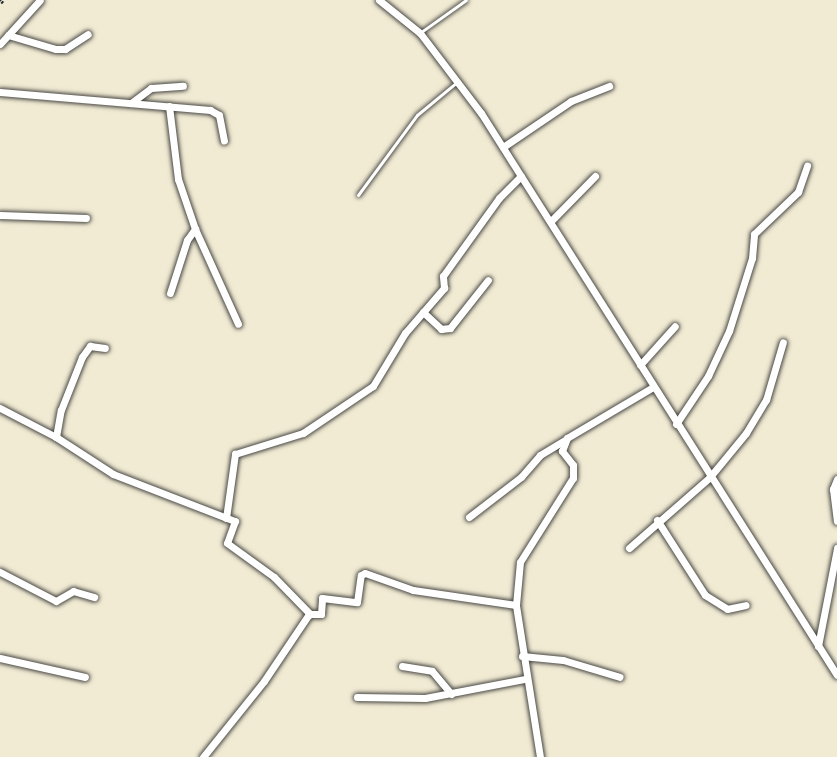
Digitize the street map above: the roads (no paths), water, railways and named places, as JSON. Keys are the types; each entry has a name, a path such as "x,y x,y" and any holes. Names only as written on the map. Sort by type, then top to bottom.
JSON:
{"street":[{"path":"0,44 40,0"},
{"path":"379,0 420,33 459,81 551,221 709,478 837,675"},
{"path":"8,35 56,49 65,49 87,34"},
{"path":"131,103 151,88 183,86"},
{"path":"503,147 570,101 609,86"},
{"path":"0,92 215,112 224,141"},
{"path":"169,106 178,179 195,229 238,324"},
{"path":"676,424 708,376 729,331 752,258 754,234 798,192 807,166"},
{"path":"226,518 239,450 294,437 370,389 423,312 444,288 443,276 495,204 521,176"},
{"path":"551,221 595,176"},
{"path":"0,215 86,218"},
{"path":"170,293 187,240 195,229"},
{"path":"423,312 441,329 450,328 488,280"},
{"path":"640,365 675,326"},
{"path":"629,548 657,520 709,478 761,412 783,342"},
{"path":"56,437 61,410 82,357 90,346 105,348"},
{"path":"470,517 521,477 540,455 653,387"},
{"path":"0,408 56,437 113,474 236,524 227,543 274,577 309,614 321,614 322,598 357,602 361,575 365,573 413,590 516,605"},
{"path":"540,757 525,679 516,605 520,562 528,544 573,478 573,465 562,451 567,438"},
{"path":"837,479 833,500 837,521"},
{"path":"657,520 705,595 727,609 746,604"},
{"path":"818,646 837,548"},
{"path":"0,572 56,601 73,591 94,597"},
{"path":"202,757 264,681 309,614"},
{"path":"522,656 563,660 621,677"},
{"path":"0,658 85,677"},
{"path":"402,666 432,671 451,694"},
{"path":"357,697 451,694 525,679"}],"lane":[{"path":"420,33 466,0"},
{"path":"358,195 417,115 459,81"}]}
